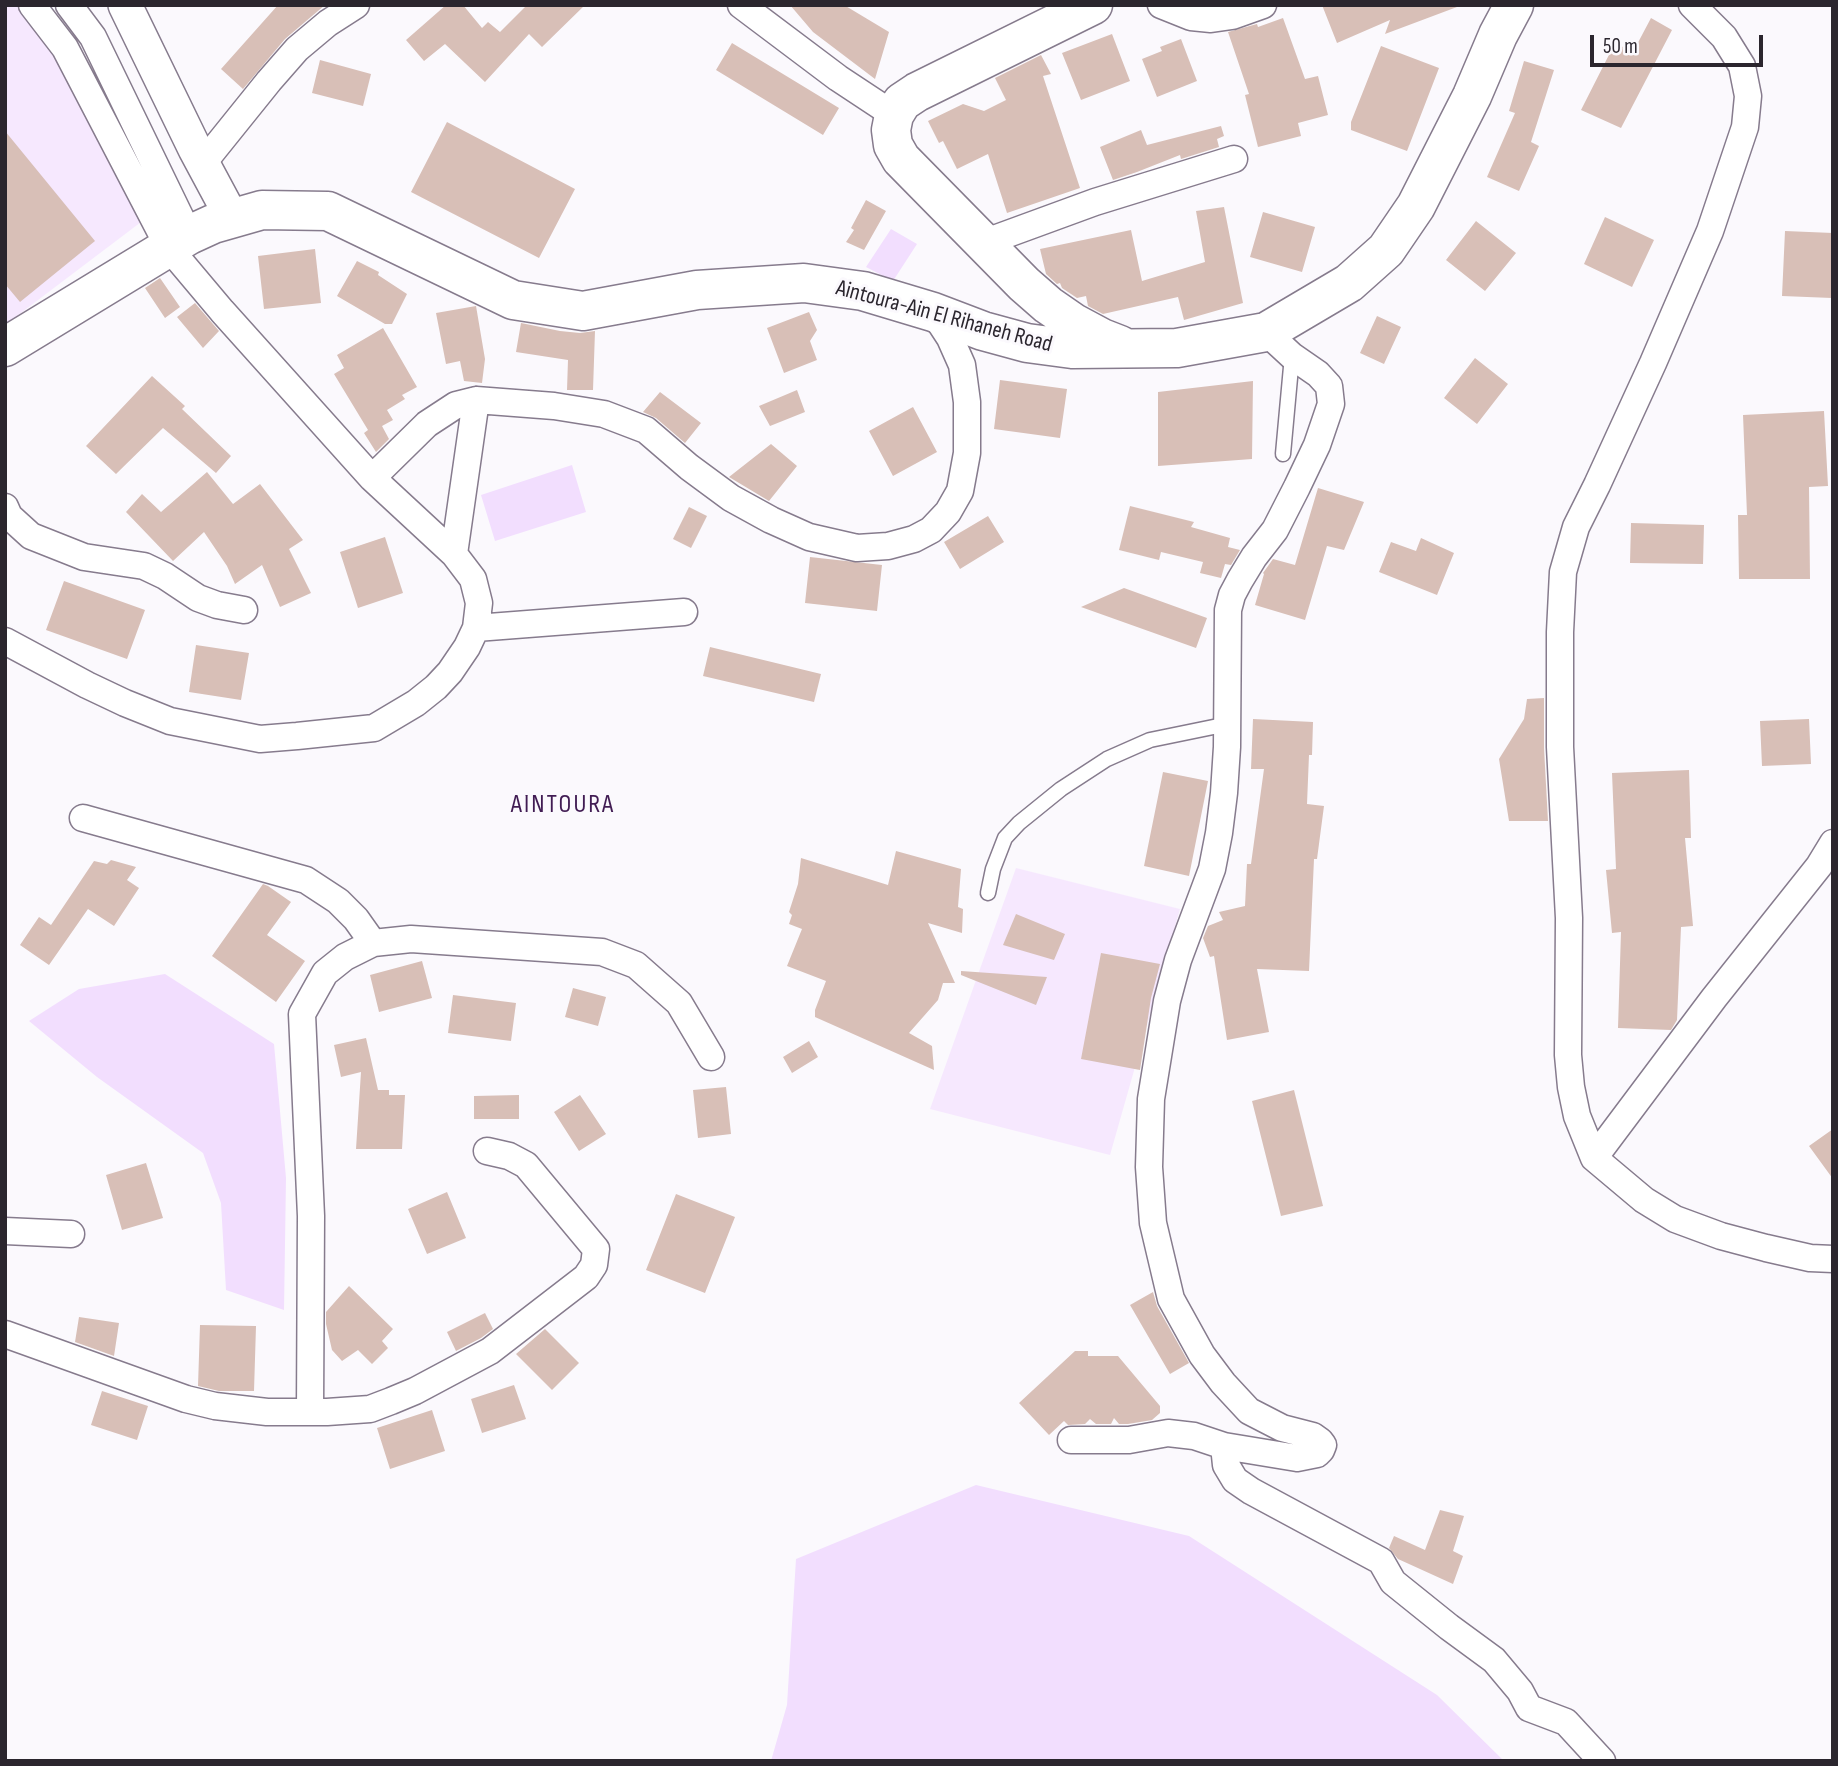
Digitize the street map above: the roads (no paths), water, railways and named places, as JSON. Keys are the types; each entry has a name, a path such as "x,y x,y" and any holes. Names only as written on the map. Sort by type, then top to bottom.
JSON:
{"main road":[{"path":"1093,5 1040,17 917,92 902,102 894,114 891,130 893,145 901,159 1048,305 1093,333 1132,349"},
{"name":"Aintoura-Ain El Rihaneh Road","path":"5,347 179,242 213,224 262,210 328,211 513,300 583,311 697,290 804,283 863,291 933,312 983,331 1027,343 1072,349 1279,344 1386,250 1416,206 1472,96 1514,5"}],"street":[{"path":"5,641 125,704 170,721 260,739 374,728 416,703 450,672 467,647 476,628 479,603 473,579 454,554 372,478 222,311 65,48 32,5"},
{"path":"69,5 93,37 179,242"},
{"path":"125,5 232,218"},
{"path":"203,163 297,49 328,23 356,5"},
{"path":"741,5 838,78 894,114"},
{"path":"1161,5 1191,17 1211,19 1232,16 1264,5"},
{"path":"1692,5 1724,37 1742,66 1748,96 1745,127 1710,231 1576,527 1563,572 1560,747 1569,918 1568,1055 1571,1087 1577,1116 1594,1158 1644,1200 1675,1219 1721,1236 1810,1258 1833,1259"},
{"path":"983,243 1095,202 1234,159"},
{"path":"372,478 428,424 456,405 476,400 554,406 604,414 646,430 731,498 809,537 857,548 888,546 914,539 931,530 948,512 960,491 967,453 967,402 961,365 950,338 933,312"},
{"path":"1071,1440 1129,1440 1168,1433 1194,1436 1224,1446 1297,1458 1317,1454 1322,1445 1313,1436 1282,1428 1249,1411 1202,1355 1171,1299 1153,1223 1149,1167 1151,1099 1167,1001 1178,960 1212,869 1224,793 1228,724 1228,610 1232,595 1254,557 1275,530 1317,445 1331,404 1329,386 1318,374 1279,344"},
{"path":"454,554 476,400"},
{"path":"5,507 9,516 31,536 84,557 144,566 165,576 198,598 244,610"},
{"path":"476,628 684,612"},
{"path":"83,818 306,880 338,901 356,919 373,943"},
{"path":"1594,1158 1714,998 1826,865 1833,843"},
{"path":"310,1410 311,1216 302,1014 325,973 345,957 373,943 411,939 602,952 636,965 679,1003 711,1057"},
{"path":"5,1334 186,1399 267,1412 370,1409 415,1391 490,1351 586,1277 594,1265 596,1249 526,1165 509,1156 487,1151"},
{"path":"5,1231 71,1234"},
{"path":"1224,1446 1226,1465 1236,1480 1251,1491 1381,1561 1393,1582 1494,1660 1520,1690 1530,1708 1566,1722 1602,1761"}],"lane":[{"path":"1279,344 1283,454"},
{"path":"988,893 993,869 1005,838 1061,789 1107,759 1150,740 1228,724"}],"district":[{"name":"AINTOURA","path":"563,805"}]}
